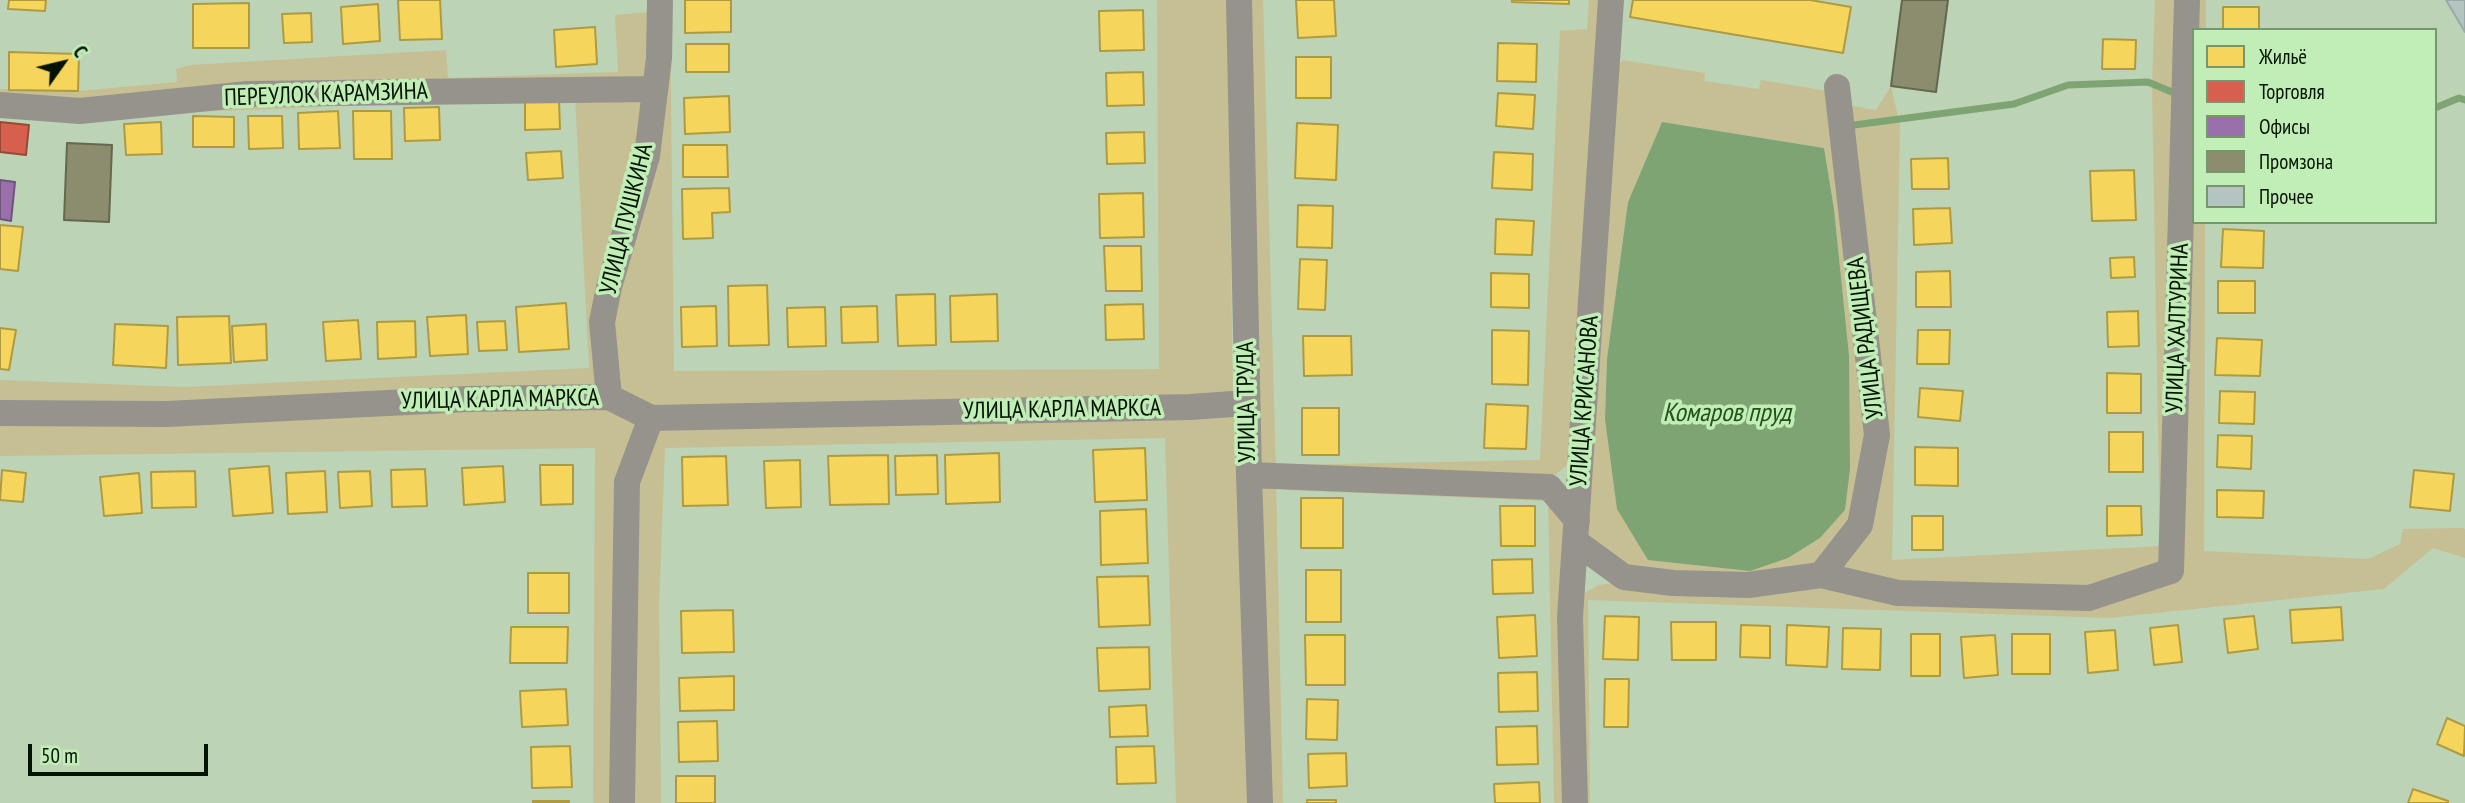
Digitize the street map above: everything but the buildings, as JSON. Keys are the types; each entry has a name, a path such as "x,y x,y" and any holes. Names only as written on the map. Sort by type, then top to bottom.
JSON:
{"street":[{"name":"УЛИЦА ПУШКИНА","path":"609,397 601,322 647,156 653,89 659,58 660,0"},
{"name":"УЛИЦА ТРУДА","path":"1239,0 1247,403 1260,803"},
{"name":"УЛИЦА КРИСАНОВА","path":"1575,803 1570,617 1611,0"},
{"name":"УЛИЦА ХАЛТУРИНА","path":"1821,575 1898,593 2089,598 2171,571 2187,0"},
{"name":"УЛИЦА РАДИЩЕВА","path":"1821,575 1860,525 1877,435 1837,87"},
{"name":"ПЕРЕУЛОК КАРАМЗИНА","path":"0,105 80,111 248,94 653,89"},
{"name":"УЛИЦА КАРЛА МАРКСА","path":"0,413 167,414 468,399 609,397 651,418 1190,407 1247,403"},
{"path":"622,803 628,482 651,418"},
{"path":"1249,475 1549,487 1581,466"},
{"path":"1549,487 1576,531 1624,577"},
{"path":"1572,596 1596,582 1624,577 1673,583 1748,585 1821,575"}],"shaded area":[{"path":"670,0 674,371 1159,369 1157,0 1227,0 1233,393 655,410 615,390 615,291"},
{"path":"1251,0 1263,0 1276,473 1262,464"},
{"path":"1589,0 1604,0 1574,460 1547,481 1284,465 1540,460 1560,31 1587,29"},
{"path":"2155,0 2182,0 2166,567 2088,591 1902,584 1830,571 1882,436 1846,105 1876,110 1891,86 1900,125 1892,560 2160,546 2152,86"},
{"path":"2194,0 2206,0 2206,28 2193,28"},
{"path":"648,12 648,81 81,106 0,100 0,89 78,91 177,82 176,69 190,65 446,50 448,78 618,72 615,15"},
{"path":"2192,58 2192,224 2205,224 2204,551 2368,559 2400,544 2403,529 2461,528 2465,529 2465,558 2433,548 2384,589 2109,618 1588,600 1590,803 1579,803 1577,598 1598,585 1623,582 1820,580 2091,602 2174,575"},
{"path":"1623,60 1705,73 1704,81 1759,89 1761,80 1833,92 1870,435 1854,523 1815,571 1749,581 1624,570 1586,539 1614,68","holes":["1662,122 1824,148 1834,209 1849,355 1845,510 1820,538 1788,558 1605,419 1607,359 1628,202"]},
{"path":"648,94 604,391 0,409 0,380 184,387 589,368 575,97 118,115 248,98"},
{"path":"606,405 634,419 639,428 617,803 593,803 595,448 0,456 0,417"},
{"path":"1235,415 1250,803 1176,803 1165,438 665,448 659,603 661,803 625,803 633,482 660,426"},
{"path":"1276,483 1283,803 1271,803 1261,489"},
{"path":"1286,484 1547,493 1572,523 1570,803 1554,803 1548,501 1286,490"}],"water":[{"name":"Комаров пруд","path":"1662,122 1824,148 1834,209 1849,355 1850,469 1845,510 1820,538 1788,558 1750,571 1648,560 1617,509 1605,419 1607,359 1628,202"}],"waterway":[{"path":"1850,129 1854,125 2014,104 2068,85 2148,82 2179,95"},
{"path":"2437,107 2459,98 2465,100"}]}
